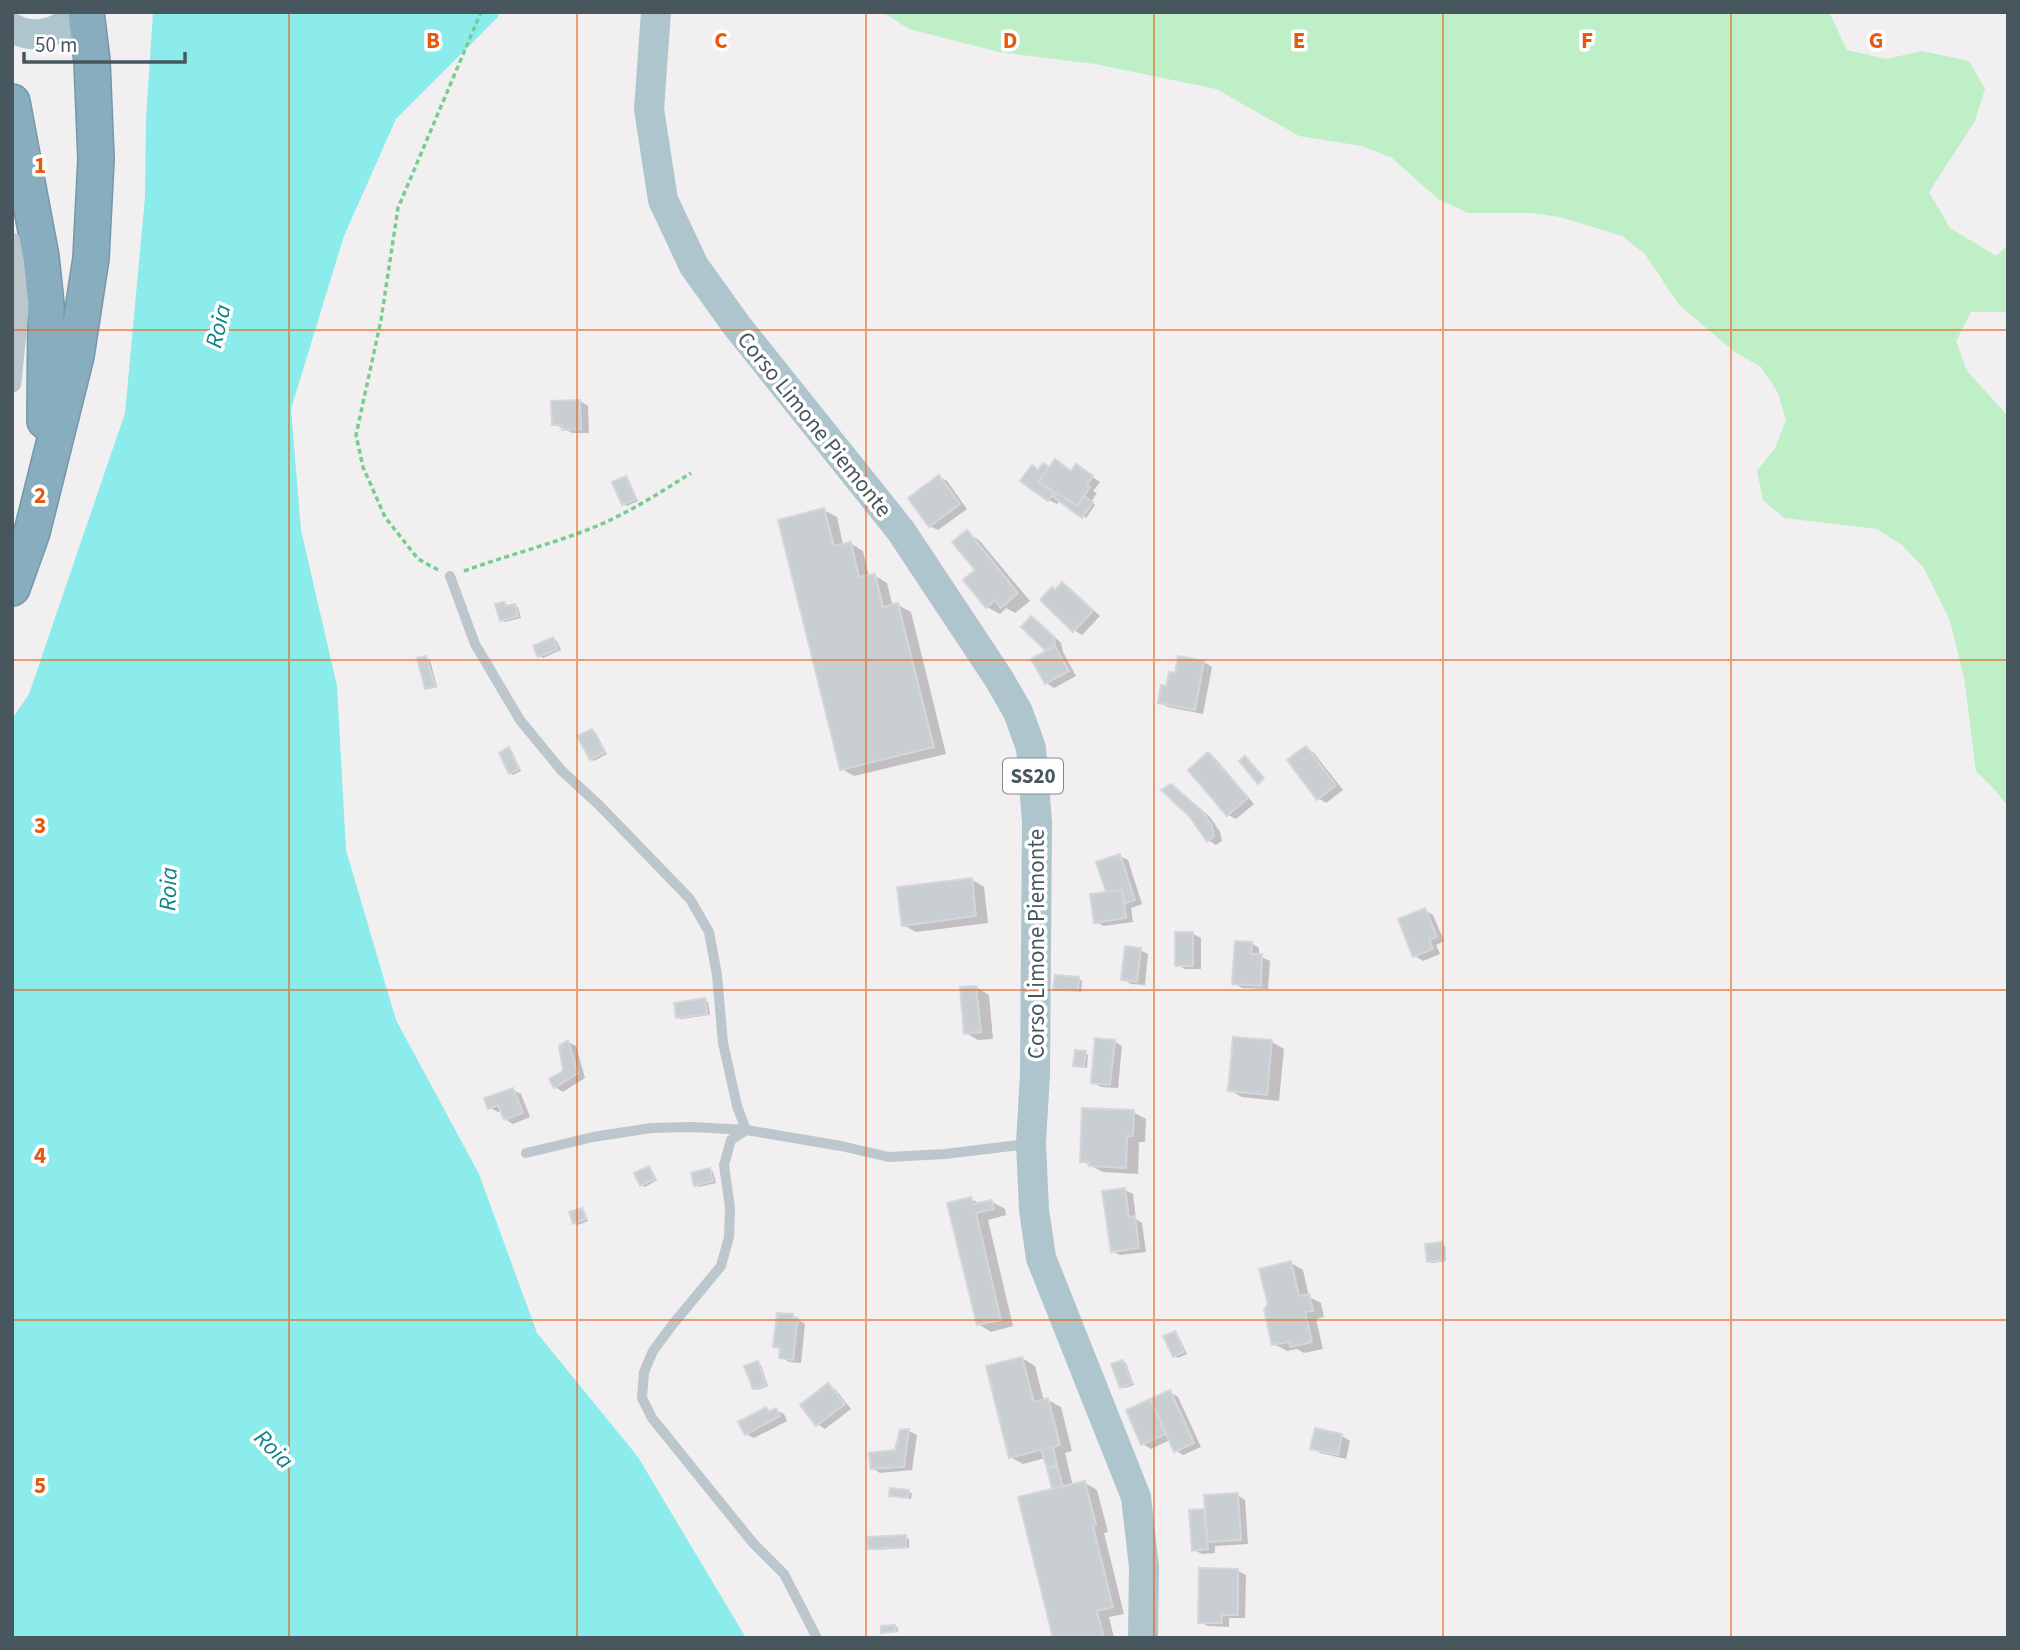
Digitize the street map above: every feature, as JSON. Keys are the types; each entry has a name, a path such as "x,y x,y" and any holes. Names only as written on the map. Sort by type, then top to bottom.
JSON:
{"highway":[{"path":"12,588 33,532 75,356 91,258 96,159 92,61 86,12"},
{"path":"12,102 37,232 46,304 43,487"}],"main road":[{"path":"12,28 32,34 46,33 62,27 78,12"},
{"name":"Corso Limone Piemonte","path":"656,12 649,109 663,200 694,266 737,327 901,531 999,679 1018,712 1031,748 1037,822 1035,1074 1031,1143 1034,1210 1041,1258 1136,1497 1144,1567 1143,1638"}],"street":[{"path":"12,242 21,290 12,383"}],"lane":[{"path":"450,576 475,644 520,720 561,770 599,805 690,899 709,932 717,975 723,1043 737,1106 746,1130"},
{"path":"526,1153 593,1137 652,1128 692,1127 746,1130 889,1157 945,1154 1031,1143"},
{"path":"746,1130 731,1140 724,1165 730,1208 729,1237 721,1266 653,1351 644,1372 642,1398 652,1418 753,1543 784,1574 817,1638"}],"path":[{"path":"481,12 398,208 381,320 356,435 363,467 385,516 418,559 450,576 496,559 542,547 599,525 691,473"}],"green space":[{"path":"882,12 1829,12 1847,50 1886,59 1922,51 1969,61 1985,89 1975,121 1929,192 1950,228 1996,256 2008,245 2008,314 1971,312 1956,341 1967,371 2008,416 2008,807 1976,771 1964,678 1950,621 1924,568 1902,545 1877,529 1784,518 1763,500 1757,471 1775,448 1786,420 1778,393 1761,367 1736,353 1679,305 1645,254 1622,236 1560,217 1531,213 1468,213 1438,199 1392,158 1362,146 1299,136 1216,89 1095,64 999,52 909,29"}],"water":[{"name":"Roia","path":"153,12 499,12 498,17 396,119 344,236 291,409 301,530 337,686 346,850 396,1020 479,1174 537,1333 638,1457 746,1638 12,1638 12,719 29,694 125,413 145,197 146,119"}],"building":[{"path":"580,400 581,429 562,430 562,425 552,425 551,401"},
{"path":"1055,459 1071,471 1076,464 1093,476 1087,485 1090,487 1077,506 1038,482"},
{"path":"1043,463 1049,467 1038,482 1054,493 1048,501 1020,481 1032,465 1038,470"},
{"path":"939,475 960,504 929,527 908,498"},
{"path":"626,476 636,499 622,505 612,482"},
{"path":"1054,493 1077,506 1084,496 1093,502 1082,518 1052,496"},
{"path":"824,508 834,546 851,542 859,577 875,574 883,607 898,603 934,747 840,770 778,520"},
{"path":"967,530 1018,593 1001,608 995,600 986,608 963,580 975,570 952,542"},
{"path":"1062,582 1093,611 1073,632 1040,600 1052,587 1055,590"},
{"path":"504,602 505,606 515,604 518,616 500,621 495,604"},
{"path":"1031,616 1054,637 1055,646 1046,651 1021,627"},
{"path":"553,637 558,649 538,657 533,646"},
{"path":"1055,646 1069,671 1045,684 1031,659"},
{"path":"426,656 435,686 425,689 417,658"},
{"path":"1178,656 1204,661 1195,710 1158,703 1161,685 1166,686 1169,672 1175,673"},
{"path":"592,729 605,752 590,760 577,736"},
{"path":"1306,746 1336,785 1317,800 1287,760"},
{"path":"509,747 519,769 509,774 499,753"},
{"path":"1208,752 1248,798 1227,816 1188,770"},
{"path":"1245,756 1264,778 1258,784 1239,761"},
{"path":"1171,784 1202,811 1212,826 1214,836 1207,842 1190,817 1161,790"},
{"path":"1120,854 1135,900 1124,904 1122,890 1106,892 1096,862"},
{"path":"972,878 976,916 902,926 897,887"},
{"path":"1122,890 1126,918 1094,923 1090,894"},
{"path":"1425,908 1437,937 1429,940 1433,949 1413,957 1398,919"},
{"path":"1175,932 1193,932 1193,966 1175,966"},
{"path":"1235,941 1252,942 1251,954 1262,954 1261,986 1232,984"},
{"path":"1125,946 1141,948 1137,982 1121,980"},
{"path":"1055,975 1079,977 1078,991 1053,989"},
{"path":"976,986 981,1032 964,1034 960,987"},
{"path":"705,998 707,1014 676,1018 674,1003"},
{"path":"1233,1037 1272,1040 1267,1095 1228,1091"},
{"path":"1095,1038 1115,1040 1110,1085 1091,1083"},
{"path":"568,1040 578,1073 554,1088 549,1079 563,1071 559,1046"},
{"path":"1075,1050 1086,1051 1084,1067 1073,1066"},
{"path":"513,1088 523,1113 504,1120 498,1105 488,1109 484,1098"},
{"path":"1082,1108 1134,1110 1133,1136 1127,1136 1126,1168 1089,1166 1089,1162 1080,1162"},
{"path":"649,1166 655,1179 640,1186 634,1173"},
{"path":"710,1168 713,1181 694,1186 691,1173"},
{"path":"1125,1188 1129,1217 1135,1216 1139,1248 1111,1252 1102,1191"},
{"path":"971,1197 973,1204 992,1200 994,1209 976,1213 1001,1320 977,1325 947,1203"},
{"path":"582,1208 586,1219 573,1224 569,1212"},
{"path":"1442,1242 1444,1260 1427,1262 1425,1244"},
{"path":"1291,1261 1299,1296 1309,1294 1313,1311 1305,1312 1312,1342 1290,1347 1289,1342 1272,1345 1264,1310 1268,1304 1259,1269"},
{"path":"777,1313 793,1314 793,1317 798,1318 793,1360 779,1358 780,1348 773,1347"},
{"path":"1175,1331 1184,1352 1173,1357 1163,1336"},
{"path":"1022,1357 1034,1402 1048,1398 1060,1445 1009,1458 986,1366"},
{"path":"1123,1360 1132,1383 1120,1388 1111,1364"},
{"path":"758,1361 766,1385 753,1389 744,1366"},
{"path":"828,1383 845,1404 816,1426 800,1405"},
{"path":"1170,1390 1194,1443 1174,1452 1150,1399"},
{"path":"1150,1399 1166,1434 1141,1445 1126,1410"},
{"path":"766,1407 769,1412 776,1408 780,1416 745,1435 738,1422"},
{"path":"1315,1428 1342,1434 1338,1455 1310,1449"},
{"path":"909,1429 904,1467 871,1469 869,1453 895,1450 900,1430"},
{"path":"1053,1446 1057,1466 1047,1468 1041,1450"},
{"path":"1057,1466 1063,1487 1052,1489 1047,1468"},
{"path":"1085,1481 1113,1607 1097,1611 1104,1638 1053,1638 1018,1497"},
{"path":"890,1488 909,1490 908,1498 889,1496"},
{"path":"1238,1493 1241,1540 1207,1542 1204,1495"},
{"path":"1204,1509 1208,1549 1192,1551 1189,1510"},
{"path":"906,1535 906,1547 868,1549 867,1537"},
{"path":"1199,1568 1238,1569 1238,1615 1222,1615 1222,1623 1198,1623"},
{"path":"895,1625 896,1631 881,1633 881,1626"}]}
